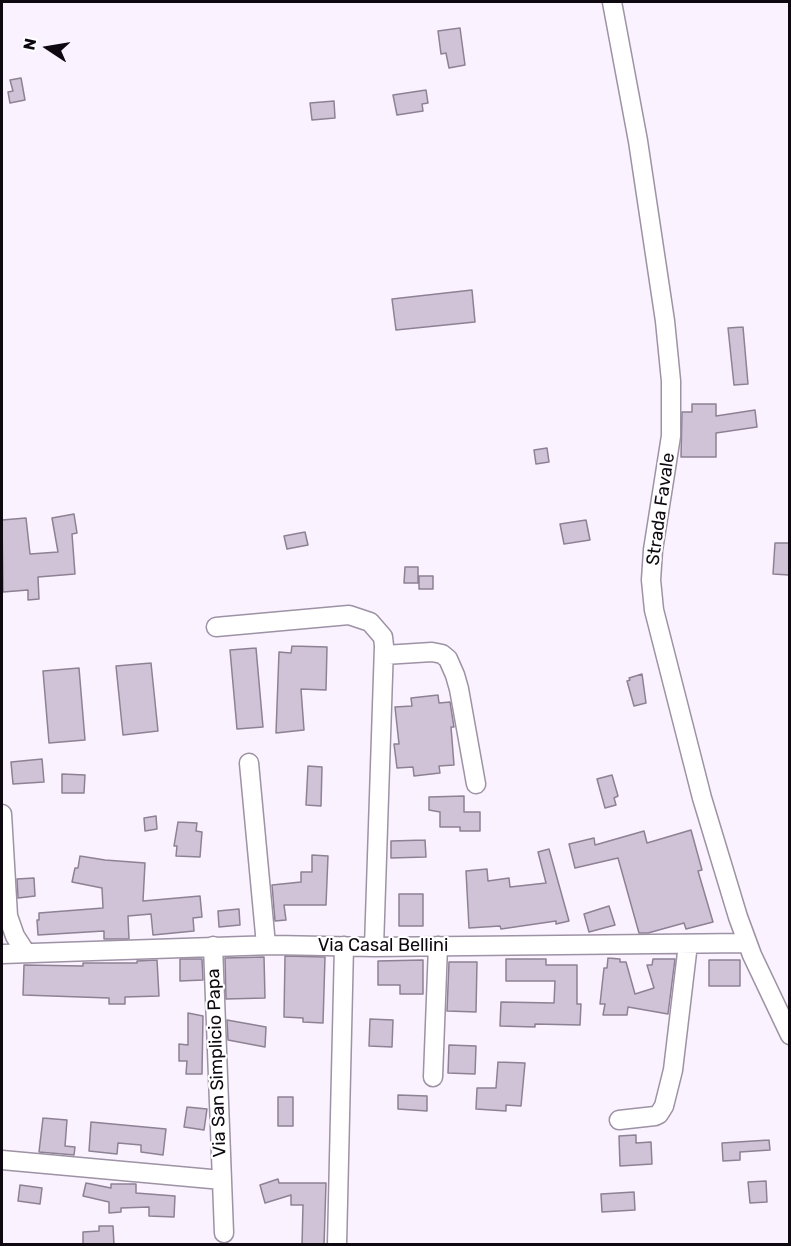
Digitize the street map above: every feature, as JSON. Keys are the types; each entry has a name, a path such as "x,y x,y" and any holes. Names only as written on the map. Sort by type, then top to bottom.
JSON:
{"street":[{"name":"Strada Favale","path":"612,2 638,141 665,321 671,381 671,436 652,550 653,603 702,798 747,943 789,1035"},
{"path":"216,627 355,615 370,621 380,633 384,642 384,655 374,947"},
{"path":"384,655 432,652 442,654 448,659 459,689 476,784"},
{"path":"249,763 266,945"},
{"path":"2,814 8,916 15,936 15,953"},
{"name":"Via Casal Bellini","path":"15,953 266,945 374,947 747,943"},
{"path":"620,1120 655,1116 664,1106 673,1070 688,944"},
{"name":"Via San Simplicio Papa","path":"213,946 224,1233"},
{"path":"337,1245 344,946"},
{"path":"433,1077 438,946"},
{"path":"2,1160 222,1180"}],"building":[{"path":"460,28 465,65 449,68 446,53 441,54 438,31"},
{"path":"21,78 25,100 10,103 8,92 13,91 10,80"},
{"path":"426,90 428,103 422,104 423,111 397,115 393,95"},
{"path":"334,101 335,118 312,120 310,103"},
{"path":"472,290 475,322 396,330 392,299"},
{"path":"743,327 748,384 734,385 728,328"},
{"path":"692,404 716,404 716,416 755,410 757,427 716,433 716,457 681,457 682,412 692,412"},
{"path":"547,448 549,462 536,464 534,450"},
{"path":"74,514 77,533 72,534 75,574 38,577 39,599 28,600 28,590 3,592 2,520 26,518 30,554 58,552 52,518"},
{"path":"586,520 590,540 564,544 560,524"},
{"path":"305,532 308,545 287,549 284,536"},
{"path":"775,543 789,543 789,575 773,574"},
{"path":"405,567 418,567 418,583 404,583"},
{"path":"419,576 433,576 433,589 419,589"},
{"path":"292,646 327,647 326,690 301,689 304,730 276,733 279,652 291,653"},
{"path":"256,648 263,727 237,729 230,650"},
{"path":"151,663 158,731 123,735 116,666"},
{"path":"79,668 85,740 49,743 43,671"},
{"path":"642,674 646,703 634,706 627,681 630,680 629,678"},
{"path":"438,695 439,703 450,702 454,727 451,727 454,765 439,766 440,773 414,776 413,767 397,768 394,744 399,744 395,707 412,706 411,698"},
{"path":"42,759 44,782 13,784 11,762"},
{"path":"308,766 322,767 321,806 306,805"},
{"path":"62,774 85,775 84,793 62,793"},
{"path":"612,775 618,796 614,798 616,805 605,808 597,779"},
{"path":"464,796 464,812 480,812 480,831 460,831 460,827 440,827 440,812 429,810 429,797"},
{"path":"156,816 157,829 145,831 144,818"},
{"path":"178,822 197,823 196,831 202,832 200,857 176,856 177,846 174,846"},
{"path":"691,830 702,870 698,871 713,922 686,929 684,923 648,933 639,933 618,858 575,868 569,844 594,838 595,845 644,831 647,843"},
{"path":"425,840 426,857 391,858 391,841"},
{"path":"549,849 569,921 501,929 500,926 469,928 466,871 487,869 488,881 509,878 510,887 546,883 538,852"},
{"path":"312,855 328,856 326,905 284,905 286,920 275,921 272,885 301,882 301,872 312,872"},
{"path":"80,856 145,863 143,901 200,896 202,917 193,918 194,931 153,935 151,914 128,916 129,939 104,939 104,931 38,935 39,913 103,908 102,888 72,882"},
{"path":"34,878 35,896 18,898 17,879"},
{"path":"399,894 423,894 423,926 399,926"},
{"path":"609,906 615,925 589,932 584,914"},
{"path":"239,909 240,925 219,927 218,911"},
{"path":"285,956 325,957 323,1023 303,1022 303,1018 284,1017"},
{"path":"264,957 265,998 226,999 225,958"},
{"path":"608,958 626,962 635,994 654,988 647,965 652,965 653,959 675,959 668,1014 628,1007 627,1015 603,1015 605,1004 600,1004 604,968 607,968"},
{"path":"180,959 202,959 203,980 180,981"},
{"path":"506,959 546,959 546,965 577,965 577,1004 581,1004 580,1025 500,1026 501,1002 554,1003 555,981 506,981"},
{"path":"157,960 159,996 125,997 125,1004 109,1004 109,998 23,995 24,965 83,966 83,963 137,963 137,961"},
{"path":"423,960 423,994 400,994 400,985 378,985 378,961"},
{"path":"709,960 740,960 740,986 709,986"},
{"path":"449,962 477,962 476,1012 447,1011"},
{"path":"188,1013 203,1016 202,1074 186,1074 187,1061 179,1061 179,1044 188,1045"},
{"path":"370,1019 393,1020 392,1047 369,1046"},
{"path":"227,1020 266,1027 265,1047 228,1040"},
{"path":"449,1045 476,1046 475,1074 448,1073"},
{"path":"498,1062 525,1063 521,1106 506,1105 506,1111 476,1109 477,1088 496,1088"},
{"path":"398,1095 427,1096 427,1111 398,1109"},
{"path":"278,1097 293,1097 293,1126 278,1126"},
{"path":"187,1107 207,1109 204,1130 184,1127"},
{"path":"43,1118 67,1120 65,1146 75,1147 74,1155 39,1152"},
{"path":"91,1122 166,1129 163,1155 141,1152 141,1145 118,1143 117,1154 89,1151"},
{"path":"636,1135 636,1143 651,1142 652,1164 620,1166 619,1136"},
{"path":"769,1140 770,1150 740,1152 740,1160 723,1161 722,1143"},
{"path":"278,1179 279,1183 326,1183 324,1245 302,1245 303,1205 291,1205 291,1195 265,1203 260,1185"},
{"path":"766,1181 767,1202 750,1203 748,1182"},
{"path":"86,1183 111,1188 111,1184 136,1184 136,1193 175,1196 174,1217 149,1216 149,1207 121,1208 121,1212 109,1213 109,1202 83,1196"},
{"path":"20,1185 42,1188 40,1204 18,1201"},
{"path":"634,1192 635,1210 602,1212 601,1194"},
{"path":"99,1226 113,1226 114,1245 83,1245 83,1232 99,1231"}]}
